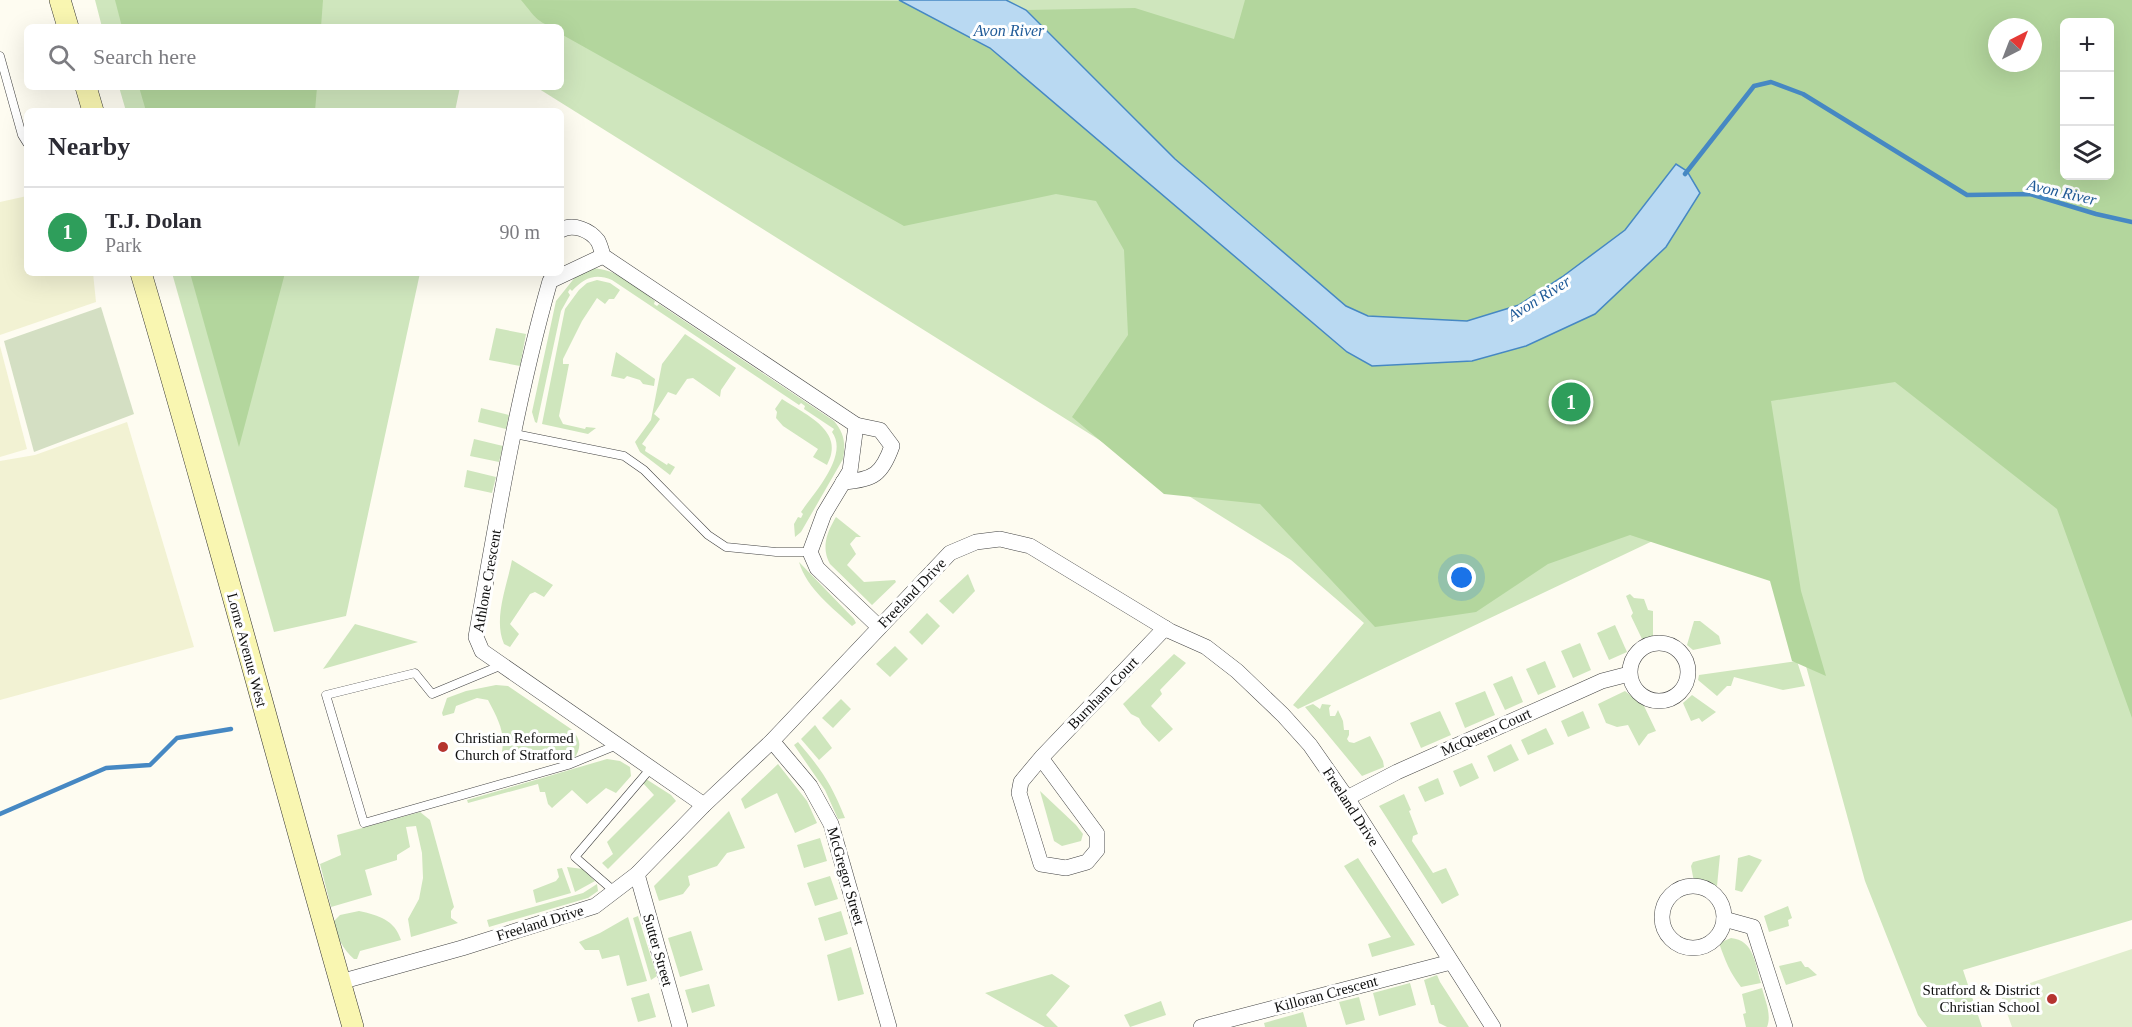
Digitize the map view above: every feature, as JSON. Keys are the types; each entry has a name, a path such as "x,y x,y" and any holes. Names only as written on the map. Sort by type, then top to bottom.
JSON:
{"main road":[{"path":"60,0 67,24"},
{"path":"87,90 92,108"},
{"name":"Lorne Avenue West","path":"142,276 195,455 243,636 353,1027"}],"street":[{"path":"564,228 580,227 598,241 603,256 856,425 880,430 892,446 885,465 867,479 843,482"},
{"name":"Athlone Crescent","path":"564,271 603,256"},
{"name":"Athlone Crescent","path":"549,277 515,434 476,637 482,651 704,805"},
{"path":"856,425 850,471 824,514 810,552 817,568 879,627"},
{"name":"Freeland Drive","path":"340,982 462,948 595,906 637,874 704,805 772,741 950,554 976,542 1000,539 1030,546 1165,628 1206,647 1237,671 1300,732 1347,798 1493,1027"},
{"name":"Burnham Court","path":"1041,758 1097,834 1097,849 1087,862 1066,868 1041,864 1019,793 1021,782 1041,758 1165,628"},
{"name":"McQueen Court","path":"1347,798 1397,772 1602,681 1629,674"},
{"name":"McGregor Street","path":"772,741 810,786 831,824 889,1027"},
{"name":"Sutter Street","path":"637,874 680,1027"},
{"path":"1686,887 1700,887 1710,891 1718,899 1723,908 1724,919 1721,931 1715,939 1707,945 1696,948 1681,946 1674,941 1667,933 1662,919 1668,899 1676,891 1686,887"},
{"path":"1724,919 1753,927 1785,1027"},
{"name":"Killoran Crescent","path":"1201,1027 1451,962"}],"lane":[{"path":"0,56 24,138"},
{"path":"515,434 624,456 644,470 708,535 726,547 776,552 810,552"},
{"path":"502,665 432,694 415,673 326,696 364,823 568,765 617,745"},
{"path":"614,891 575,856 651,768"}],"green space":[{"path":"95,0 2132,0 2132,920 1963,970 1982,1027 1927,1027 1918,1015 1865,881 1758,491 1298,709 1293,705 1364,623 1291,560 541,90 564,90 564,24 101,24"},
{"path":"115,0 323,0 321,24 121,24"},
{"path":"521,0 904,1 990,48 1347,352 1372,366 1472,361 1526,346 1666,247 1700,193 1687,171 1676,164 1625,230 1562,277 1519,305 1467,321 1368,316 1346,306 1175,159 1026,10 1135,8 1234,39 1245,0 2132,0 2132,718 2057,509 1895,382 1771,401 1801,591 1826,676 1792,661 1770,581 1630,535 1548,564 1476,612 1375,627 1260,504 1164,494 1072,417 1128,335 1124,250 1096,201 1056,194 904,226 564,36 564,24 542,22"},
{"path":"120,90 459,90 456,108 125,108"},
{"path":"140,90 317,90 315,108 145,108"},
{"path":"24,197 24,276 93,276 96,302 0,335 0,202"},
{"path":"592,268 610,272 626,280 655,301 654,304 657,306 659,304 834,421 842,434 843,459 801,532 795,537 794,524 798,517 801,518 803,514 801,512 833,462 836,451 836,441 832,432 834,429 804,409 805,406 801,403 799,405 612,280 600,277 590,278 568,292 570,295 561,311 537,423 535,422 532,412 556,301 576,276"},
{"path":"173,276 419,276 346,616 274,632"},
{"path":"191,276 284,276 239,447"},
{"path":"597,280 610,283 620,290 614,299 609,299 605,304 597,298 582,321 563,359 563,364 569,364 559,416 563,424 585,429 586,427 596,428 588,434 542,424 565,309 579,290 587,283"},
{"path":"101,307 134,414 34,452 4,341"},
{"path":"496,328 526,334 520,366 489,360"},
{"path":"685,334 736,368 721,390 720,397 693,378 687,379 676,395 668,392 654,414 660,419 642,444 646,447 645,451 667,465 668,463 675,467 670,475 640,452 635,442 651,420 662,364"},
{"path":"0,346 27,449 0,457"},
{"path":"616,352 655,379 654,386 643,384 640,380 627,376 624,379 611,376"},
{"path":"782,399 812,418 827,433 832,453 827,465 813,457 818,449 783,426 776,418 775,409"},
{"path":"481,408 509,415 506,429 478,422"},
{"path":"127,422 194,647 0,700 0,461 35,455"},
{"path":"474,439 503,446 499,462 470,456"},
{"path":"467,470 496,477 492,493 464,487"},
{"path":"836,517 861,537 856,537 850,544 856,554 847,565 864,582 895,580 896,582 872,605 830,564 827,558 826,540"},
{"path":"512,560 553,585 544,597 535,592 530,594 510,624 519,634 510,647 504,644 501,634 500,613"},
{"path":"799,562 856,623 852,626 821,597 808,581"},
{"path":"968,574 975,591 953,614 939,601"},
{"path":"1630,594 1634,598 1644,599 1648,610 1653,611 1653,636 1642,639 1631,616 1633,613 1626,596"},
{"path":"927,613 940,626 922,645 909,632"},
{"path":"1694,621 1700,621 1719,636 1721,644 1693,650 1687,645"},
{"path":"355,624 418,642 323,669"},
{"path":"1615,625 1627,652 1609,660 1597,633"},
{"path":"1580,643 1591,670 1573,678 1561,651"},
{"path":"895,646 908,659 890,677 876,664"},
{"path":"1174,654 1186,663 1160,690 1162,694 1151,706 1173,729 1159,742 1139,718 1131,714 1123,704"},
{"path":"1545,661 1556,687 1538,695 1526,669"},
{"path":"1797,661 1805,686 1783,690 1734,677 1731,686 1727,686 1717,696 1698,680 1699,675"},
{"path":"1512,676 1523,702 1505,710 1493,684"},
{"path":"496,685 508,686 571,729 579,743 574,759 563,761 545,749 500,761 503,744 501,729 488,700 477,698 456,706 454,713 443,716 447,698 466,691"},
{"path":"1485,691 1495,715 1465,728 1455,703"},
{"path":"1625,691 1644,706 1656,731 1648,734 1639,746 1628,725 1617,727 1606,723 1598,704"},
{"path":"1692,695 1716,712 1702,722 1699,718 1691,721 1683,703"},
{"path":"841,699 851,709 833,728 822,718"},
{"path":"1313,704 1320,709 1322,704 1331,705 1330,716 1335,716 1338,710 1344,730 1349,730 1347,739 1349,742 1354,743 1370,736 1384,767 1362,776 1305,707"},
{"path":"1440,711 1451,735 1421,748 1410,723"},
{"path":"1583,711 1590,728 1568,737 1561,721"},
{"path":"815,725 832,748 819,760 801,739"},
{"path":"1546,728 1554,744 1528,755 1521,740"},
{"path":"798,742 825,777 845,818 838,819 825,790 794,745"},
{"path":"1511,744 1519,760 1494,772 1487,756"},
{"path":"607,759 620,761 630,767 631,776 616,793 606,788 587,804 572,790 552,808 548,804 545,792 540,792 538,784 468,803 467,800"},
{"path":"1472,763 1479,778 1460,787 1453,771"},
{"path":"778,764 807,801 817,823 795,833 777,793 745,809 741,799"},
{"path":"1438,778 1444,794 1425,802 1418,787"},
{"path":"646,779 671,795 676,801 608,869 602,863 613,854 607,842 654,795 642,782"},
{"path":"1040,791 1076,825 1083,834 1081,841 1062,846 1054,841"},
{"path":"1404,794 1418,834 1413,836 1412,841 1433,873 1446,868 1459,895 1442,904 1379,806"},
{"path":"729,811 745,848 727,853 717,866 688,876 690,885 683,894 659,901 654,886"},
{"path":"420,812 430,820 454,907 451,911 451,918 458,923 411,937 408,919 419,899 423,878 422,853 416,826 406,827 410,847 397,855 397,860 365,870 372,895 331,907 320,864 341,855 337,835"},
{"path":"820,838 827,861 804,868 797,845"},
{"path":"1720,855 1717,886 1694,882 1691,866 1693,862"},
{"path":"1749,855 1762,860 1742,892 1735,890 1738,858"},
{"path":"1358,858 1415,945 1372,957 1368,944 1391,937 1344,866"},
{"path":"567,867 583,869 595,881 575,892"},
{"path":"562,868 571,893 536,903 533,890 556,881 559,877 557,869"},
{"path":"830,876 838,899 815,906 807,883"},
{"path":"597,884 598,891 588,898 489,927 487,920 583,893"},
{"path":"1788,906 1792,918 1788,920 1789,926 1769,932 1764,916"},
{"path":"359,911 373,914 390,923 401,940 360,951 357,959 354,959 341,942 334,921 340,915"},
{"path":"841,911 848,934 825,941 818,918"},
{"path":"638,916 657,976 651,980 633,918"},
{"path":"628,917 647,981 627,986 619,955 602,959 599,950 585,950 579,942"},
{"path":"691,931 703,970 680,977 668,938"},
{"path":"1731,938 1745,943 1749,948 1761,983 1741,987 1737,982 1719,943"},
{"path":"851,947 864,994 838,1001 827,955"},
{"path":"2132,949 2132,1027 2012,1027 2000,993"},
{"path":"1801,961 1805,967 1817,975 1786,985 1779,966"},
{"path":"1052,974 1070,986 1046,1015 1058,1027 1045,1027 985,993"},
{"path":"1437,975 1469,1027 1447,1027 1439,1023 1424,980"},
{"path":"1410,983 1416,1005 1379,1016 1373,993"},
{"path":"709,984 715,1006 692,1013 685,990"},
{"path":"1762,988 1768,1013 1767,1027 1746,1027 1742,994"},
{"path":"649,993 656,1017 638,1022 631,998"},
{"path":"1359,997 1365,1020 1346,1025 1339,1002"},
{"path":"1161,1001 1166,1015 1130,1027 1124,1015"},
{"path":"1303,1012 1307,1027 1265,1027 1264,1023"}],"water":[{"name":"Avon River","path":"899,0 1006,0 1026,10 1175,159 1346,306 1368,316 1467,321 1519,305 1562,277 1625,230 1676,164 1687,171 1700,193 1666,247 1595,314 1526,346 1472,361 1372,366 1347,352 990,48"}],"waterway":[{"name":"Avon River","path":"1685,174 1754,86 1771,82 1803,94 1967,195 2030,194 2096,214 2132,222"},
{"path":"0,814 106,768 150,765 177,738 231,729"}],"place":[{"name":"T.J. Dolan","path":"1571,402"},
{"name":"Christian Reformed Church of Stratford","path":"443,747"},
{"name":"Stratford & District Christian School","path":"2052,999"}]}
